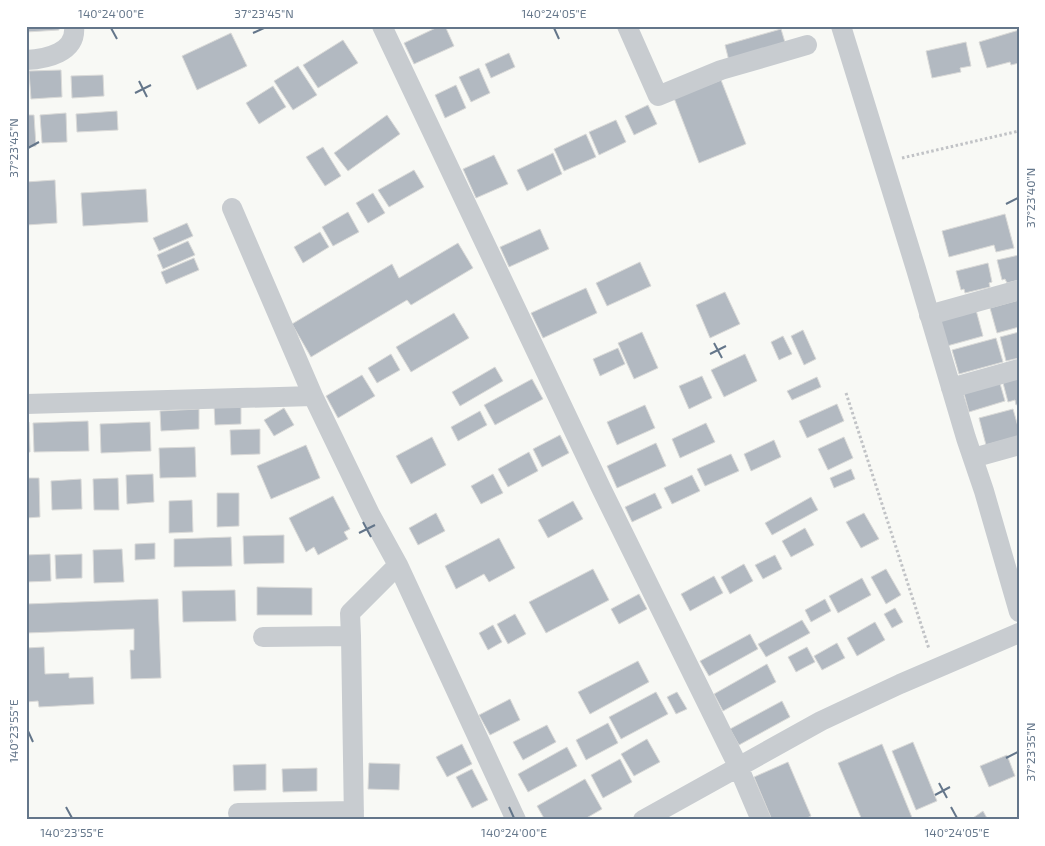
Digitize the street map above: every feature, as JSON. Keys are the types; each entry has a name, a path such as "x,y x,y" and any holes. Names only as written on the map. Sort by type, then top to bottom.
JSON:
{"street":[{"path":"26,60 42,60 62,52 71,42 74,26"},
{"path":"382,26 602,488 738,766 761,820"},
{"path":"627,26 658,96 721,70 807,45"},
{"path":"840,26 984,491 1019,612"},
{"path":"232,208 313,396 370,514 398,566 516,820"},
{"path":"930,315 1019,290"},
{"path":"951,388 1019,369"},
{"path":"26,404 313,396"},
{"path":"973,458 1019,445"},
{"path":"238,813 354,815 350,613 398,566"},
{"path":"643,820 821,721 1019,633"},
{"path":"263,637 351,636"}],"path":[{"path":"883,162 1019,131"},
{"path":"846,393 935,669"}],"building":[{"path":"26,26 59,26 59,30 26,32"},
{"path":"440,26 445,26 454,46 414,64 404,43"},
{"path":"781,29 787,49 730,65 725,45"},
{"path":"1019,30 1019,63 1011,65 1010,62 987,68 979,42"},
{"path":"231,33 247,66 197,90 182,56"},
{"path":"343,40 358,63 318,88 303,65"},
{"path":"966,42 971,66 960,68 961,72 932,78 926,51"},
{"path":"509,53 515,67 491,78 485,64"},
{"path":"298,66 317,95 293,110 274,81"},
{"path":"479,68 490,93 471,102 459,77"},
{"path":"61,70 62,97 31,99 29,71"},
{"path":"103,75 104,96 72,98 71,76"},
{"path":"721,80 746,144 699,163 674,98"},
{"path":"456,85 466,108 445,118 435,95"},
{"path":"273,86 286,107 259,124 246,103"},
{"path":"648,105 657,124 634,135 625,116"},
{"path":"117,111 118,130 77,132 76,114"},
{"path":"66,113 67,142 42,143 40,115"},
{"path":"26,115 34,115 36,146 26,147"},
{"path":"387,115 400,134 348,171 334,153"},
{"path":"616,120 626,142 599,155 589,132"},
{"path":"586,134 596,157 564,171 554,149"},
{"path":"323,147 341,176 325,186 306,157"},
{"path":"553,153 562,174 527,191 517,170"},
{"path":"494,155 508,184 476,198 463,169"},
{"path":"414,170 424,187 389,207 378,190"},
{"path":"55,180 57,223 26,225 26,182"},
{"path":"146,189 148,222 83,226 81,193"},
{"path":"373,193 385,213 368,223 356,203"},
{"path":"348,212 359,232 333,246 322,227"},
{"path":"1005,214 1014,248 996,252 994,245 949,257 942,231"},
{"path":"187,223 193,236 159,251 153,238"},
{"path":"540,229 549,249 509,267 500,247"},
{"path":"320,232 329,247 303,263 294,247"},
{"path":"188,241 195,255 163,269 157,255"},
{"path":"458,243 473,268 411,305 407,300 311,357 292,324 392,264 399,278"},
{"path":"1019,255 1019,280 1007,283 1005,279 1002,280 997,260"},
{"path":"194,258 199,270 166,284 161,272"},
{"path":"640,262 651,286 607,306 596,283"},
{"path":"988,263 992,282 989,283 990,287 965,293 964,289 961,290 956,271"},
{"path":"586,288 597,313 543,338 531,313"},
{"path":"725,292 740,324 710,338 696,305"},
{"path":"1019,300 1019,327 997,333 990,308"},
{"path":"976,310 983,336 947,346 940,320"},
{"path":"454,313 469,338 411,372 396,347"},
{"path":"803,330 816,359 804,365 791,336"},
{"path":"642,332 658,368 634,379 618,343"},
{"path":"1019,332 1019,358 1006,361 1000,337"},
{"path":"783,336 792,354 779,360 771,342"},
{"path":"996,338 1003,362 959,374 952,350"},
{"path":"618,348 625,364 600,376 593,359"},
{"path":"391,354 400,370 377,383 368,368"},
{"path":"745,354 757,381 724,397 711,370"},
{"path":"495,367 503,381 460,406 452,392"},
{"path":"362,375 375,396 338,418 326,396"},
{"path":"1019,375 1019,404 1016,405 1015,400 1008,402 1002,379"},
{"path":"702,376 712,398 689,409 679,386"},
{"path":"817,377 821,387 792,400 787,391"},
{"path":"532,379 543,399 495,425 484,405"},
{"path":"999,380 1005,401 969,412 963,390"},
{"path":"241,404 241,424 215,425 214,405"},
{"path":"837,404 844,421 807,438 799,421"},
{"path":"645,405 655,428 617,445 607,422"},
{"path":"284,408 294,425 274,436 264,420"},
{"path":"199,409 199,429 161,431 160,411"},
{"path":"1013,409 1019,436 986,445 979,418"},
{"path":"480,411 487,425 458,441 451,427"},
{"path":"88,421 89,451 34,452 33,423"},
{"path":"26,422 29,422 30,452 26,452"},
{"path":"150,422 151,451 101,453 100,424"},
{"path":"706,423 715,442 680,458 672,439"},
{"path":"260,429 260,454 231,455 230,430"},
{"path":"560,435 569,453 542,467 533,449"},
{"path":"432,437 446,465 411,484 396,456"},
{"path":"844,437 853,458 828,470 818,449"},
{"path":"774,440 781,457 751,471 744,454"},
{"path":"656,443 666,466 617,488 607,466"},
{"path":"306,445 320,478 271,499 257,466"},
{"path":"195,447 196,477 160,478 159,448"},
{"path":"529,452 538,471 508,487 498,469"},
{"path":"731,454 739,471 705,486 697,469"},
{"path":"851,469 855,479 834,488 830,478"},
{"path":"153,474 154,502 127,504 126,475"},
{"path":"493,474 503,493 481,504 471,486"},
{"path":"692,475 700,491 672,504 664,488"},
{"path":"26,478 39,478 40,517 26,518"},
{"path":"118,478 119,510 94,510 93,479"},
{"path":"81,479 82,509 52,510 51,481"},
{"path":"217,493 239,493 239,526 217,527"},
{"path":"655,493 662,508 632,522 625,507"},
{"path":"333,496 350,529 344,532 348,539 318,555 314,547 306,552 289,518"},
{"path":"811,497 818,510 772,535 765,523"},
{"path":"192,500 193,532 169,533 169,501"},
{"path":"573,501 583,519 548,538 538,520"},
{"path":"436,513 445,531 418,545 409,528"},
{"path":"864,513 879,539 861,548 846,522"},
{"path":"805,528 814,545 791,557 782,541"},
{"path":"284,535 284,563 244,564 243,536"},
{"path":"231,537 232,566 174,567 174,539"},
{"path":"499,538 515,568 489,582 484,574 456,589 445,566"},
{"path":"155,543 155,559 135,560 135,544"},
{"path":"122,549 124,582 94,583 93,550"},
{"path":"50,554 51,581 26,582 26,555"},
{"path":"82,554 82,578 56,579 55,555"},
{"path":"775,555 782,569 763,579 755,565"},
{"path":"744,564 753,581 730,594 721,577"},
{"path":"593,569 609,600 546,633 529,602"},
{"path":"886,569 901,595 886,604 871,577"},
{"path":"714,576 723,593 690,611 681,594"},
{"path":"862,578 871,595 838,613 829,596"},
{"path":"257,587 312,588 312,615 257,615"},
{"path":"235,590 236,621 183,622 182,591"},
{"path":"639,594 647,609 619,624 611,609"},
{"path":"158,599 161,678 131,679 130,650 134,650 134,629 26,633 26,604"},
{"path":"825,599 831,611 811,622 805,610"},
{"path":"895,608 903,622 892,628 884,614"},
{"path":"515,614 526,634 508,644 497,624"},
{"path":"802,620 810,633 766,657 758,644"},
{"path":"875,622 885,640 857,656 847,638"},
{"path":"493,625 502,642 488,650 479,633"},
{"path":"750,634 758,649 709,676 700,661"},
{"path":"837,643 845,658 822,670 814,656"},
{"path":"44,647 45,674 69,673 69,678 93,677 94,704 39,707 38,701 26,702 26,648"},
{"path":"807,647 815,662 796,672 788,657"},
{"path":"638,661 649,682 590,714 578,692"},
{"path":"767,664 776,682 723,711 714,694"},
{"path":"656,692 668,714 621,739 609,717"},
{"path":"677,692 687,709 676,714 667,697"},
{"path":"510,699 520,720 490,735 479,715"},
{"path":"782,701 790,717 739,745 730,729"},
{"path":"608,723 618,743 586,760 576,740"},
{"path":"547,725 556,742 523,760 513,742"},
{"path":"647,739 660,762 634,776 621,754"},
{"path":"913,742 937,801 916,810 892,751"},
{"path":"462,744 472,764 447,777 436,757"},
{"path":"882,744 913,820 862,820 838,763"},
{"path":"567,747 577,766 528,792 518,774"},
{"path":"1007,755 1015,776 989,787 980,766"},
{"path":"620,759 632,782 603,798 591,775"},
{"path":"788,762 811,816 803,820 772,820 754,777"},
{"path":"369,763 400,764 399,790 368,789"},
{"path":"266,764 266,790 234,791 233,765"},
{"path":"317,768 317,791 283,792 282,769"},
{"path":"472,769 488,800 472,808 456,777"},
{"path":"585,779 602,809 583,820 545,820 537,806"},
{"path":"983,811 988,820 970,820"}]}
